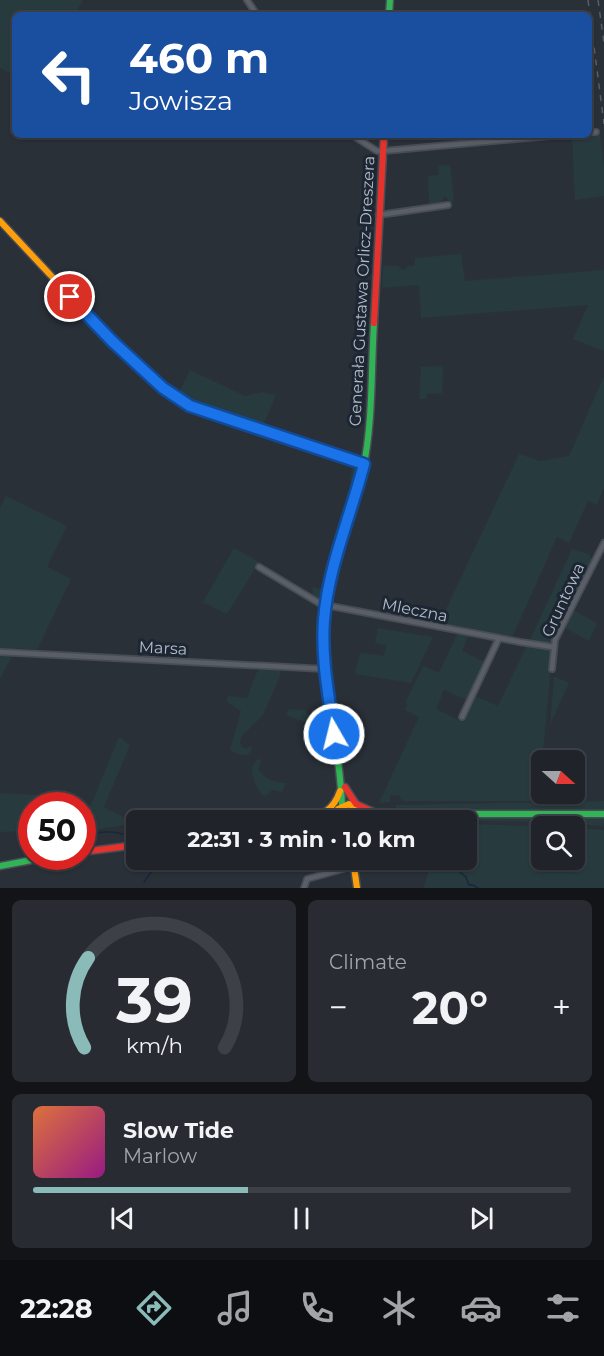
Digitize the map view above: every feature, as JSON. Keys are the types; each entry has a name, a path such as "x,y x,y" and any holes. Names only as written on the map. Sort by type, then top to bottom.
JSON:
{"main road":[{"name":"Generała Gustawa Orlicz-Dreszera","path":"345,804 325,669 323,635 325,605 364,464 369,425 384,138"},
{"path":"0,220 112,341 175,397 207,413 364,464"},
{"path":"330,810 335,806 343,787 356,804 367,810"},
{"path":"338,810 345,804 357,810"},
{"path":"477,814 604,814"},
{"path":"96,850 126,846"},
{"path":"0,866 18,863"},
{"path":"355,870 357,888"}],"street":[{"path":"357,138 377,151 528,138"},
{"path":"380,215 448,205"},
{"name":"Gruntowa","path":"552,669 553,646 604,543"},
{"name":"Mleczna","path":"259,567 325,605 553,646"},
{"path":"462,717 500,638"},
{"name":"Marsa","path":"0,652 325,669"},
{"path":"304,888 308,879 334,870"}],"green space":[{"path":"0,0 83,0 76,12 12,12 12,74 0,68"},
{"path":"600,135 604,167 604,196 575,200 572,138 592,138 592,136"},
{"path":"450,165 454,201 450,202 445,196 440,204 429,205 428,176 439,175 438,166"},
{"path":"461,254 465,281 604,270 604,351 573,339 588,305 421,318 419,285 382,288 383,266 398,266 405,270 408,266 415,266 415,258"},
{"path":"443,366 442,393 427,394 426,399 419,399 421,367"},
{"path":"190,370 245,396 262,392 276,395 263,426 205,407 179,393"},
{"path":"604,376 604,488 597,505 588,501 569,543 557,537 512,638 439,624 519,454 540,461 569,456"},
{"path":"343,460 357,465 360,470 324,598 320,602 312,597 313,587 322,589 353,482 349,480 353,466 341,462"},
{"path":"6,496 67,526 47,567 71,579 37,650 16,648 0,679 0,508"},
{"path":"234,548 259,562 227,614 203,602"},
{"path":"572,549 589,554 592,561 552,642 529,642"},
{"path":"573,610 597,623 589,641 564,627"},
{"path":"378,628 433,637 411,683 355,674 360,653 384,656 386,645 375,643"},
{"path":"458,632 469,634 462,651 485,662 467,700 444,690 436,709 463,722 475,696 498,706 527,645 545,647 550,650 543,750 531,750 531,801 403,801 399,795 390,795 390,802 379,803 419,717 405,710 406,701 423,666 439,673"},
{"path":"261,669 280,670 280,676 263,715 241,737 242,747 247,749 252,747 251,751 247,755 240,755 230,750 241,711 226,701 228,696 247,698 257,672"},
{"path":"554,676 569,683 550,725"},
{"path":"289,709 306,710 306,714 311,715 319,711 328,713 329,723 314,722 312,725 286,715"},
{"path":"119,737 130,745 104,807 126,818 124,825 96,830 96,793"},
{"path":"259,758 261,761 258,769 268,779 286,783 282,792 272,790 266,796 260,793 252,774 254,764"},
{"path":"0,793 18,794 18,831 0,832"},
{"path":"585,801 604,801 604,811 370,809 371,807 396,808 396,805 531,802 585,804"},
{"path":"477,817 531,817 531,822 477,821"},
{"path":"585,817 604,817 602,824 604,826 585,825"},
{"path":"477,824 531,826 531,870 585,870 585,829 604,830 604,888 424,888 428,870 477,870"}],"waterway":[{"path":"96,833 111,832 126,835"},
{"path":"144,882 153,870"},
{"path":"457,870 466,877 469,885 478,888"}],"railway":[{"path":"588,0 590,12"},
{"path":"598,0 604,43"},
{"path":"592,31 604,124"}],"traffic: fast":[{"path":"389,12 390,0"},
{"path":"342,805 341,782 325,669 324,624 330,584 358,488 366,451 374,323"},
{"path":"477,814 604,814"},
{"path":"0,866 18,863"}],"traffic: slow":[{"path":"0,221 112,341 175,397 207,413 364,464"},
{"path":"327,810 340,791"},
{"path":"338,810 349,804 357,810"},
{"path":"354,870 357,888"}],"traffic: jam":[{"path":"374,323 384,138"},
{"path":"345,787 356,804 369,810"},
{"path":"96,850 126,846"}],"route":[{"path":"70,297 112,341 163,388 190,406 364,464 325,605 323,649 334,734"}]}
